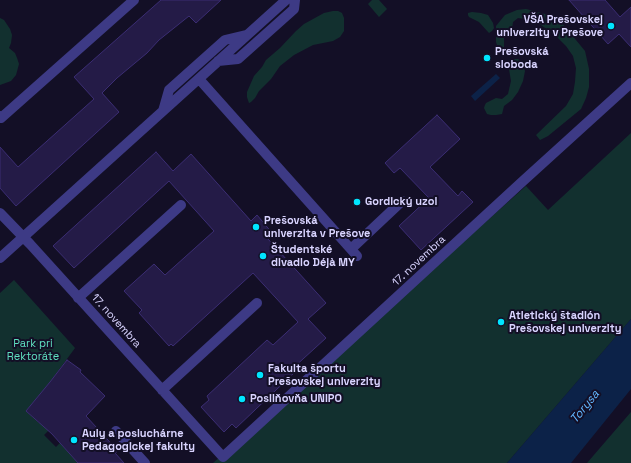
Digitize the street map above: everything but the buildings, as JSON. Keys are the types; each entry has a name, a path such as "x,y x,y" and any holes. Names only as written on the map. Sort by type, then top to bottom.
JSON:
{"street":[{"path":"0,116 2,118 134,0"},
{"path":"0,258 286,0"},
{"path":"218,61 238,59 294,9 295,0"},
{"path":"163,111 169,90 225,40 248,34"},
{"path":"199,79 354,252 402,201"},
{"name":"17. novembra","path":"0,213 162,390 221,460 631,83"},
{"path":"78,298 180,205"},
{"path":"162,390 257,303"},
{"path":"116,431 145,463"}],"green space":[{"path":"372,0 379,0 387,9 379,17 368,4"},
{"path":"526,9 545,14 562,23 585,51 589,69 589,87 581,109 548,136 540,140 536,135 566,106 573,94 576,68 573,56 555,35 538,23 525,19 518,18 513,22 512,28 504,38 504,49 501,52 499,51 496,42 496,26 505,15 517,10"},
{"path":"333,11 342,13 344,18 344,31 340,37 333,41 313,45 294,55 280,66 271,79 249,103 247,92 254,76 266,60 304,24 324,13"},
{"path":"472,12 488,15 493,23 494,28 492,31 489,33 479,22 469,17 468,13"},
{"path":"0,18 4,20 10,29 12,35 9,48 15,53 19,64 16,75 11,81 0,85"},
{"path":"511,59 518,59 521,61 525,71 523,81 512,100 504,106 502,114 487,114 484,108 486,103 496,98 502,99 508,94 511,81 508,63"},
{"name":"Atletický štadión Prešovskej univerzity","path":"631,133 631,319 507,463 213,463 526,186 548,210"},
{"name":"Park pri Rektoráte","path":"14,280 75,348 26,411 39,423 41,420 51,428 44,435 56,447 60,443 78,463 0,463 0,293"},
{"path":"631,412 631,463 587,463"}],"water":[{"path":"496,74 500,78 475,101 471,96"},
{"name":"Torysa","path":"631,319 631,389 571,463 507,463"}],"place":[{"name":"VŠA Prešovskej univerzity v Prešove","path":"611,26"},
{"name":"Prešovská sloboda","path":"487,58"},
{"name":"Gordický uzol","path":"357,202"},
{"name":"Prešovská univerzita v Prešove","path":"256,227"},
{"name":"Študentské divadlo Déjà MY","path":"263,256"},
{"name":"Atletický štadión Prešovskej univerzity","path":"501,322"},
{"name":"Fakulta športu Prešovskej univerzity","path":"260,375"},
{"name":"Posilňovňa UNIPO","path":"242,399"},
{"name":"Auly a posluchárne Pedagogickej fakulty","path":"74,440"}]}
